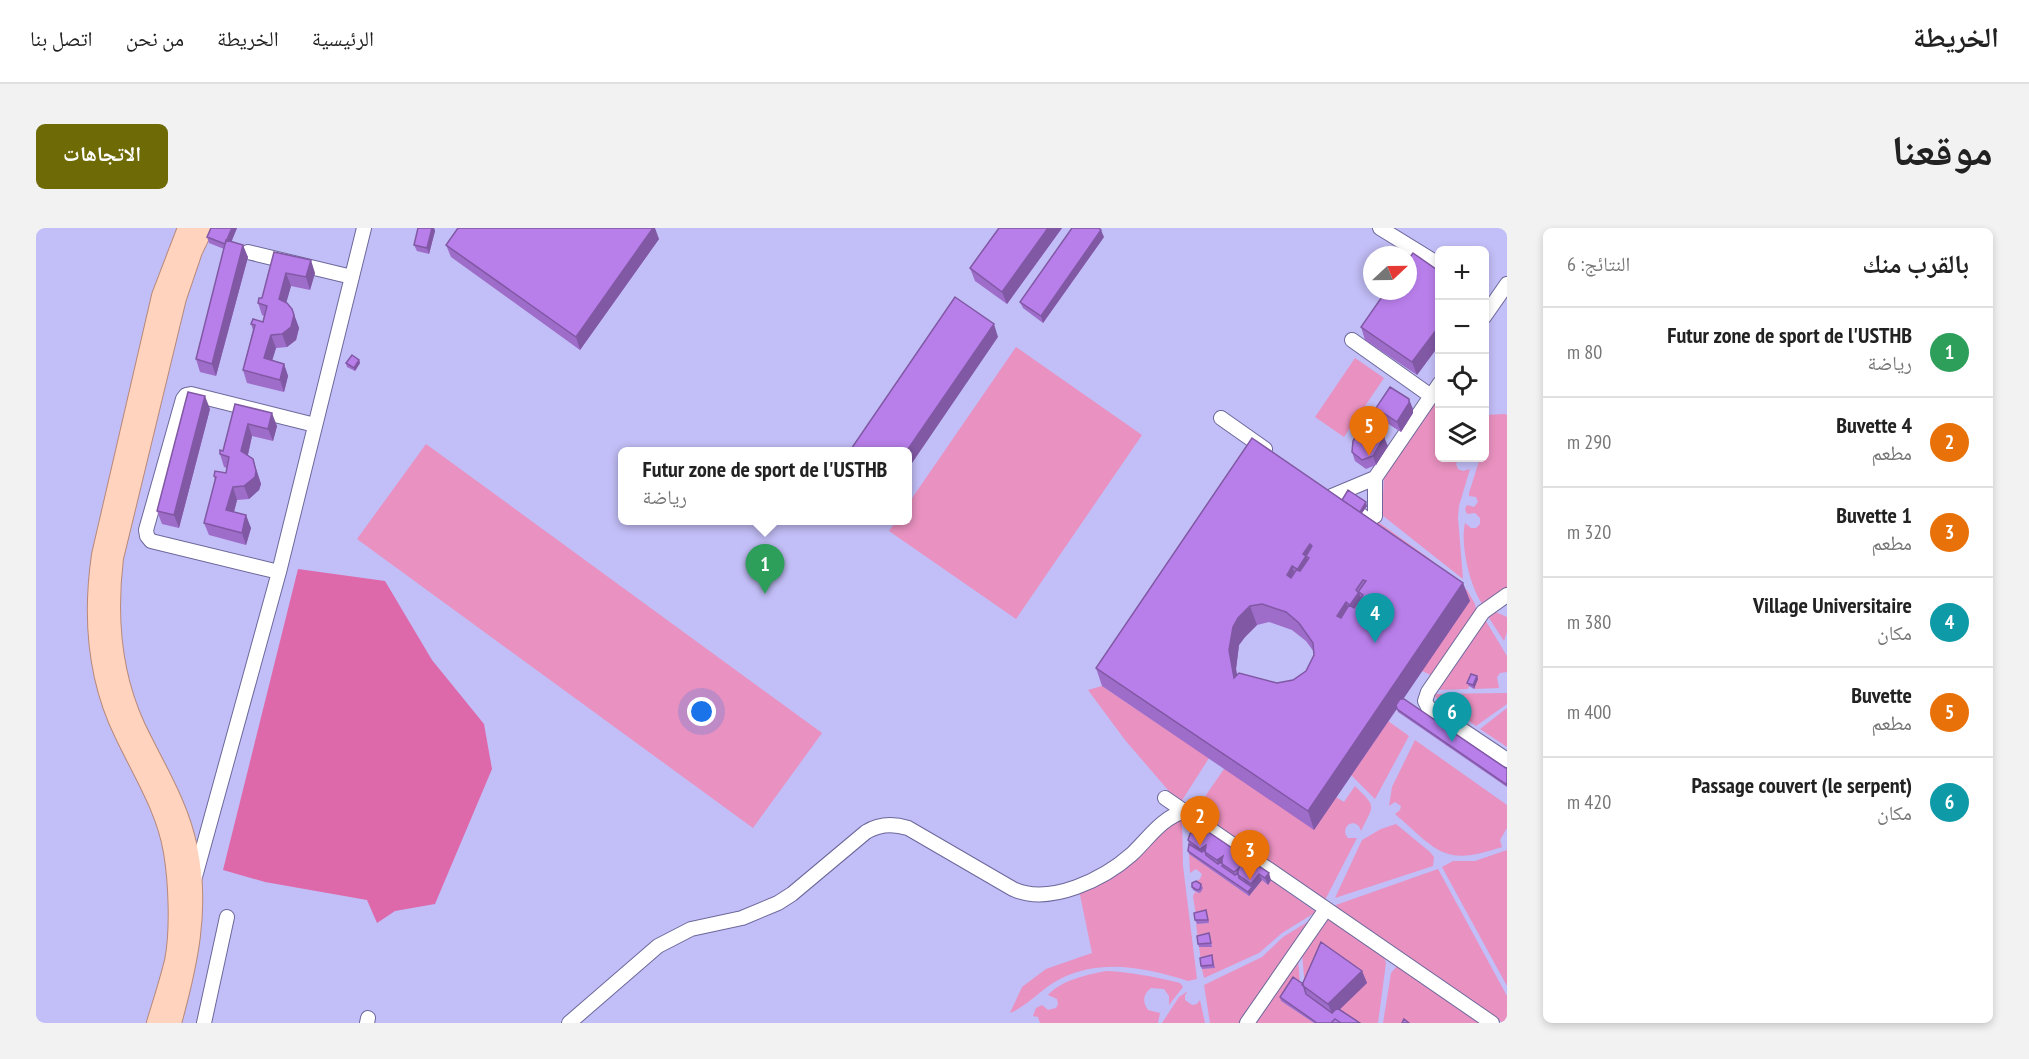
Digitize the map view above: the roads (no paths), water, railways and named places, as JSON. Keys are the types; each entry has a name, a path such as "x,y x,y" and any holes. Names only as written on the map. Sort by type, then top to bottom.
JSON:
{"main road":[{"path":"156,1023 177,942 173,853 162,814 109,698 98,645 95,616 96,587 101,555 161,296 187,228"},
{"path":"172,1023 191,944 193,885 189,850 178,813 123,694 116,665 110,620 111,589 114,558 177,298 204,228"}],"lane":[{"path":"193,885 279,572 364,228"},
{"path":"1380,228 1435,262"},
{"path":"248,252 352,277"},
{"path":"1489,299 1507,284"},
{"path":"1352,340 1431,396"},
{"path":"1332,496 1375,478 1435,390"},
{"path":"279,572 151,541 146,530 186,395 191,394 315,425"},
{"path":"1221,418 1274,455"},
{"path":"1361,515 1367,520 1376,516 1375,478"},
{"path":"1507,595 1483,612 1428,692 1425,701 1428,707 1507,760"},
{"path":"1165,798 1492,1023"},
{"path":"569,1023 658,946 691,929 748,916 778,903 805,884 866,832 879,826 894,824 908,828 1013,889 1027,894 1040,895 1078,886 1102,875 1133,853 1168,817 1185,811"},
{"path":"1247,1023 1326,909"},
{"path":"204,1023 226,917"}],"place":[{"name":"Buvette","path":"1369,456"},
{"name":"Futur zone de sport de l'USTHB","path":"765,594"},
{"name":"Village Universitaire","path":"1375,643"},
{"name":"Passage couvert (le serpent)","path":"1452,742"},
{"name":"Buvette 4","path":"1200,846"},
{"name":"Buvette 1","path":"1250,880"}]}
